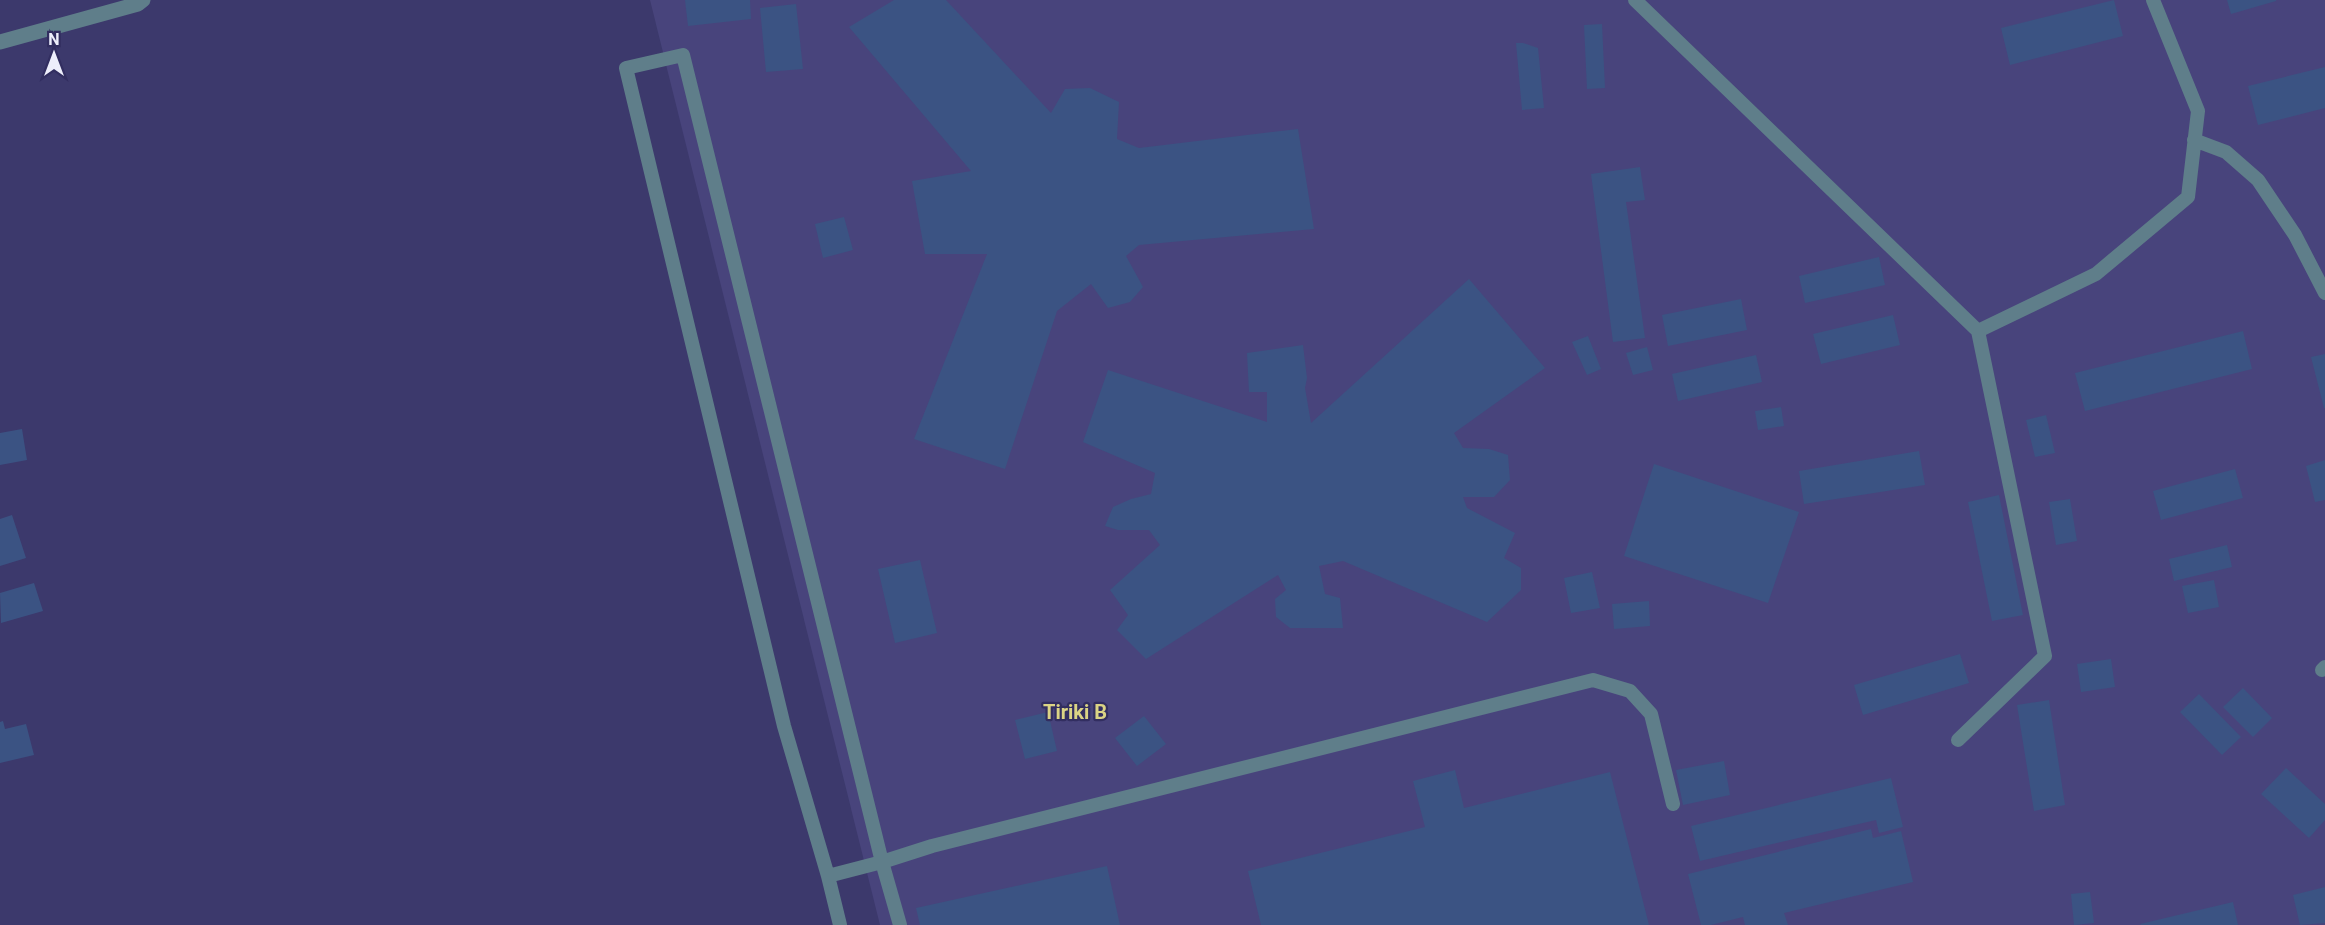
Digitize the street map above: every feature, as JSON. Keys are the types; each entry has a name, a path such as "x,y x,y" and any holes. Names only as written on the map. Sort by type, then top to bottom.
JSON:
{"street":[{"path":"0,42 138,4 143,0"}],"lane":[{"path":"1635,0 1978,331 2045,656 1958,740"},
{"path":"1978,331 2096,273 2188,197 2198,111 2153,0"},
{"path":"840,925 784,726 626,68 683,55 882,862 900,925"},
{"path":"2194,140 2226,152 2259,180 2295,235 2325,293"},
{"path":"828,876 932,846 1593,680 1630,691 1651,714 1673,804"}],"shaded area":[{"path":"650,0 2325,0 2325,925 880,925"}],"building":[{"path":"685,0 750,0 751,19 688,26"},
{"path":"894,0 946,0 1051,113 1065,89 1090,88 1119,102 1117,139 1139,148 1298,129 1314,229 1139,245 1126,256 1143,287 1130,302 1108,308 1091,284 1057,311 1005,469 914,439 987,254 925,254 912,181 971,171 849,27"},
{"path":"2114,0 2123,36 2010,65 2001,28"},
{"path":"2227,0 2276,0 2276,1 2231,14"},
{"path":"796,4 803,69 766,72 760,8"},
{"path":"1602,24 1605,88 1587,89 1584,25"},
{"path":"1516,43 1538,48 1544,108 1522,110"},
{"path":"2325,67 2325,108 2258,125 2248,86"},
{"path":"1640,167 1645,200 1626,202 1645,338 1613,342 1591,174"},
{"path":"844,217 853,250 823,258 815,224"},
{"path":"1879,257 1885,285 1805,303 1799,276"},
{"path":"1469,279 1545,368 1454,433 1463,448 1489,449 1508,455 1510,480 1494,497 1463,497 1467,508 1515,533 1504,558 1521,568 1521,590 1487,622 1343,561 1319,566 1325,594 1340,598 1343,628 1290,628 1276,617 1275,599 1286,590 1278,575 1146,659 1117,630 1128,615 1110,590 1160,545 1149,530 1118,530 1105,526 1113,507 1151,494 1155,473 1083,442 1108,370 1267,422 1267,392 1249,392 1247,353 1303,345 1307,378 1305,388 1311,423"},
{"path":"1741,299 1747,330 1668,346 1662,315"},
{"path":"1893,315 1900,345 1821,364 1813,334"},
{"path":"2243,331 2252,369 2085,411 2075,373"},
{"path":"1588,336 1601,369 1587,375 1572,342"},
{"path":"1647,347 1653,370 1633,375 1626,353"},
{"path":"2325,354 2325,408 2324,408 2311,357"},
{"path":"1756,355 1762,382 1678,401 1672,374"},
{"path":"1781,407 1784,426 1758,430 1755,411"},
{"path":"2046,415 2055,453 2035,457 2026,420"},
{"path":"22,429 27,460 0,465 0,433"},
{"path":"1919,451 1925,485 1804,504 1799,471"},
{"path":"2325,460 2325,500 2315,502 2306,466"},
{"path":"1654,464 1799,512 1768,603 1624,556"},
{"path":"2235,469 2243,498 2161,520 2153,491"},
{"path":"1999,495 2023,615 1992,621 1968,502"},
{"path":"2070,499 2077,541 2056,545 2049,502"},
{"path":"12,515 26,558 0,566 0,519"},
{"path":"2227,545 2232,567 2174,581 2169,559"},
{"path":"920,560 937,633 895,643 878,569"},
{"path":"1592,572 1600,608 1571,613 1564,578"},
{"path":"2214,580 2219,607 2188,613 2182,586"},
{"path":"34,583 43,611 1,623 0,593"},
{"path":"1649,601 1650,626 1614,629 1612,604"},
{"path":"1960,654 1969,683 1863,715 1854,685"},
{"path":"2111,659 2115,687 2081,692 2077,664"},
{"path":"2243,688 2272,718 2253,737 2223,707"},
{"path":"2199,694 2241,737 2222,755 2180,712"},
{"path":"2049,700 2065,805 2034,811 2017,705"},
{"path":"1048,712 1057,751 1025,759 1015,720"},
{"path":"1144,716 1166,744 1137,766 1115,738"},
{"path":"3,721 5,729 26,724 34,755 0,763 0,722"},
{"path":"1724,761 1730,795 1683,805 1676,770"},
{"path":"2286,768 2325,804 2325,820 2309,838 2261,794"},
{"path":"1455,770 1464,808 1610,772 1649,925 1261,925 1248,871 1425,827 1413,781"},
{"path":"1891,778 1903,827 1879,833 1876,820 1700,861 1691,826"},
{"path":"1871,829 1873,838 1901,831 1913,882 1784,913 1788,925 1745,925 1743,917 1711,925 1701,925 1688,874"},
{"path":"1107,866 1120,925 920,925 916,908"},
{"path":"2325,887 2325,923 2300,925 2293,895"},
{"path":"2090,892 2094,923 2074,925 2071,894"},
{"path":"2233,902 2238,925 2140,924"}],"district":[{"name":"Tiriki B","path":"1075,712"}]}
